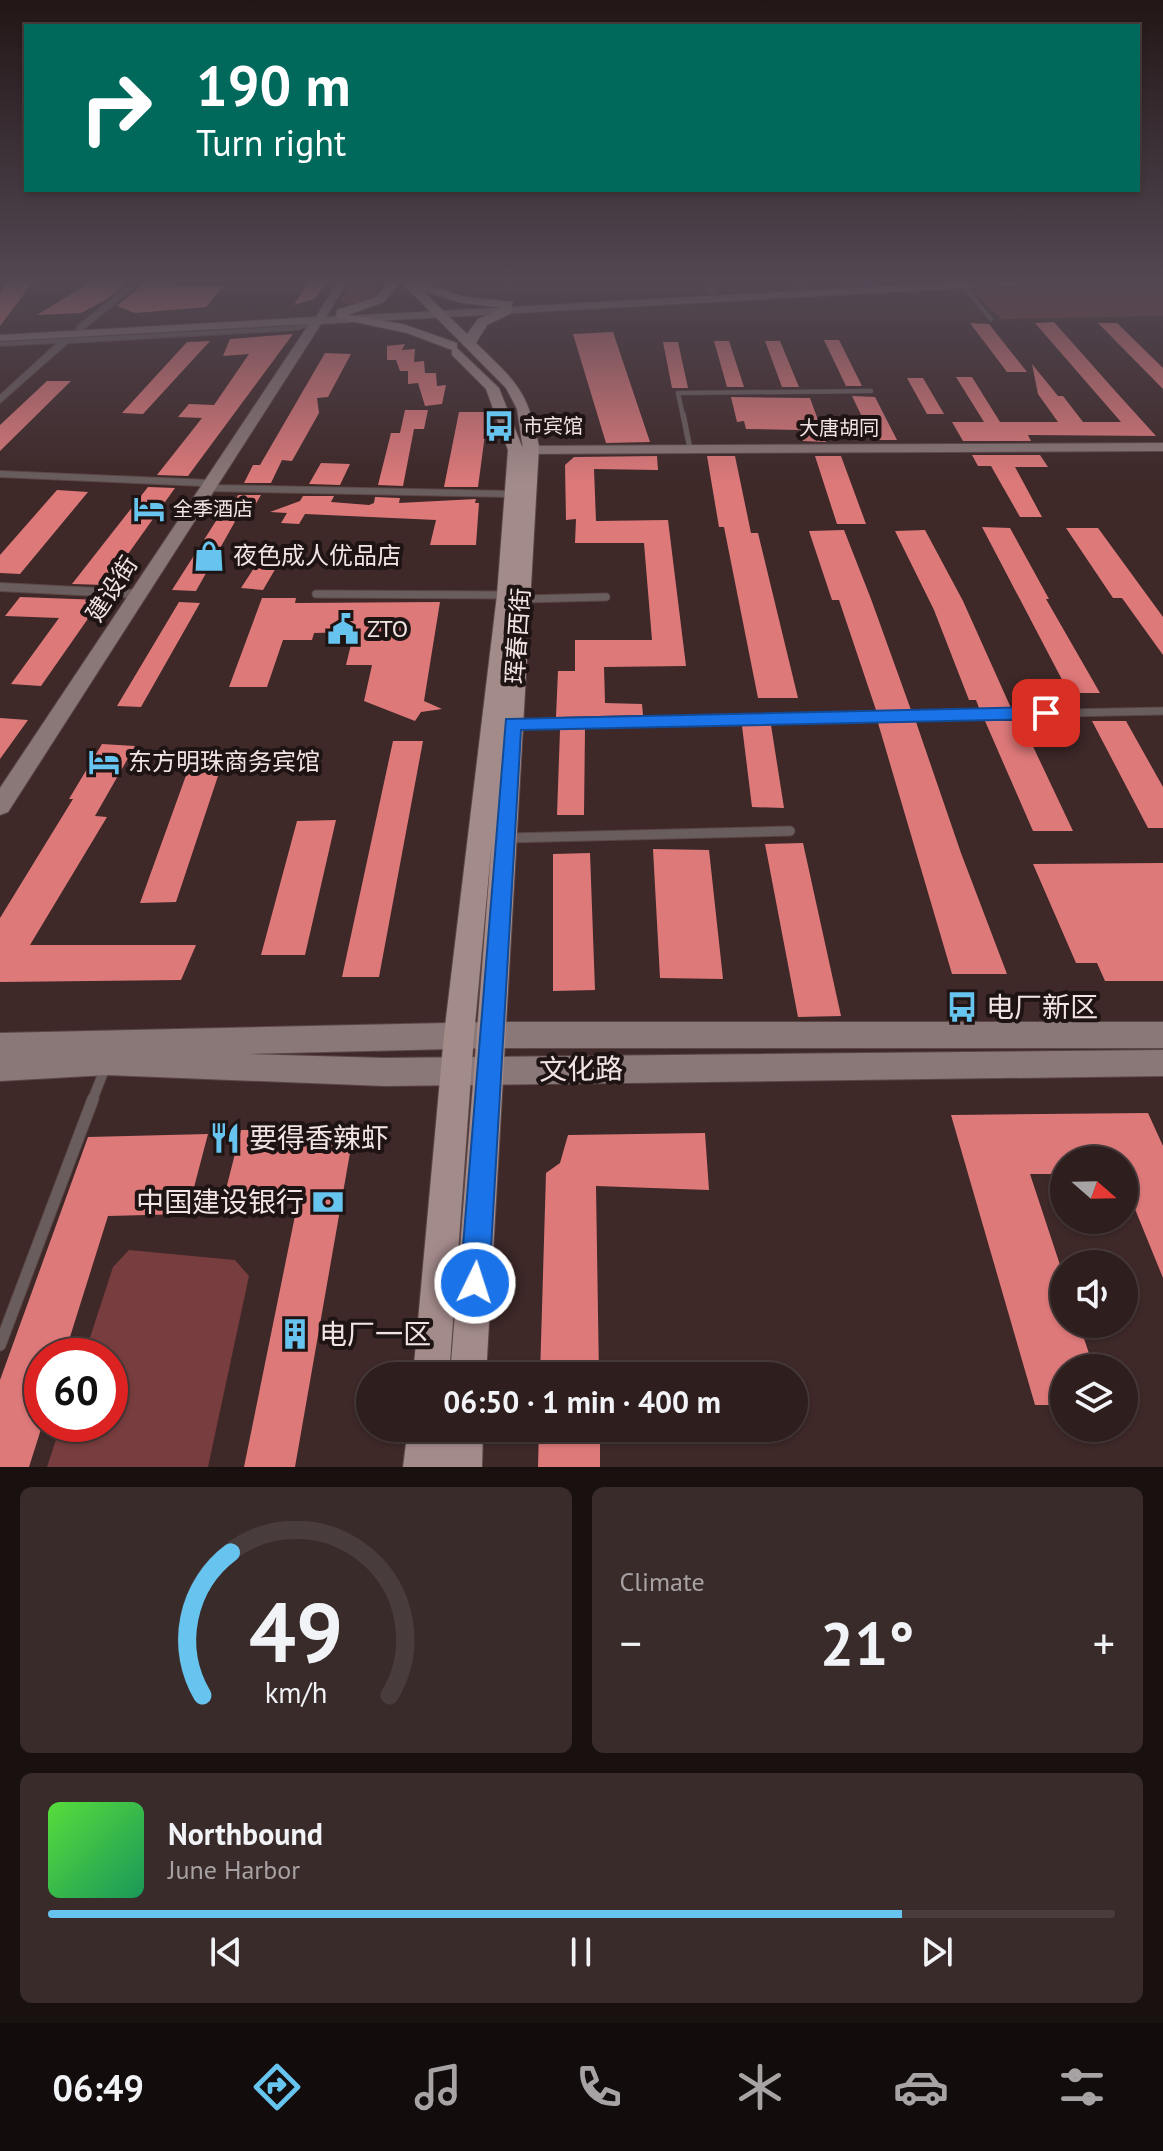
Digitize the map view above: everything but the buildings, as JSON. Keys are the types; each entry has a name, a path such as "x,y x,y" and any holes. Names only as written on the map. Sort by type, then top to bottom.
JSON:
{"main road":[{"name":"建设街","path":"0,806 300,347"},
{"name":"珲春西街","path":"463,347 492,388 523,450 512,494 512,724 469,1362"},
{"name":"珲春西街","path":"432,1362 459,1035 513,597 526,421 524,409 512,386 465,347"},
{"name":"大唐胡同","path":"523,450 1163,447"},
{"name":"文化路","path":"0,1046 459,1035 1163,1035"},
{"name":"文化路","path":"0,1067 107,1062 385,1072 1163,1063"},
{"path":"423,1467 426,1442"},
{"path":"462,1467 463,1442"}],"street":[{"path":"0,400 58,347"},
{"path":"0,474 208,486 512,494"},
{"path":"0,587 137,594"}],"lane":[{"path":"690,449 678,393 871,391"},
{"path":"526,421 567,417"},
{"path":"316,594 606,597"},
{"path":"512,724 1163,711"},
{"path":"505,838 790,831"},
{"path":"0,1345 107,1062"}],"shaded area":[{"path":"129,1250 235,1260 249,1276 208,1467 47,1467 55,1442 128,1442 128,1338 90,1338 113,1267"}],"place":[{"name":"市宾馆","path":"499,426"},
{"name":"全季酒店","path":"149,509"},
{"name":"夜色成人优品店","path":"209,556"},
{"name":"ZTO","path":"343,629"},
{"name":"东方明珠商务宾馆","path":"104,762"},
{"name":"电厂新区","path":"962,1007"},
{"name":"要得香辣虾","path":"225,1138"},
{"name":"中国建设银行","path":"328,1202"},
{"name":"电厂一区","path":"295,1334"}],"route":[{"path":"475,1283 512,724 1046,713"}]}
